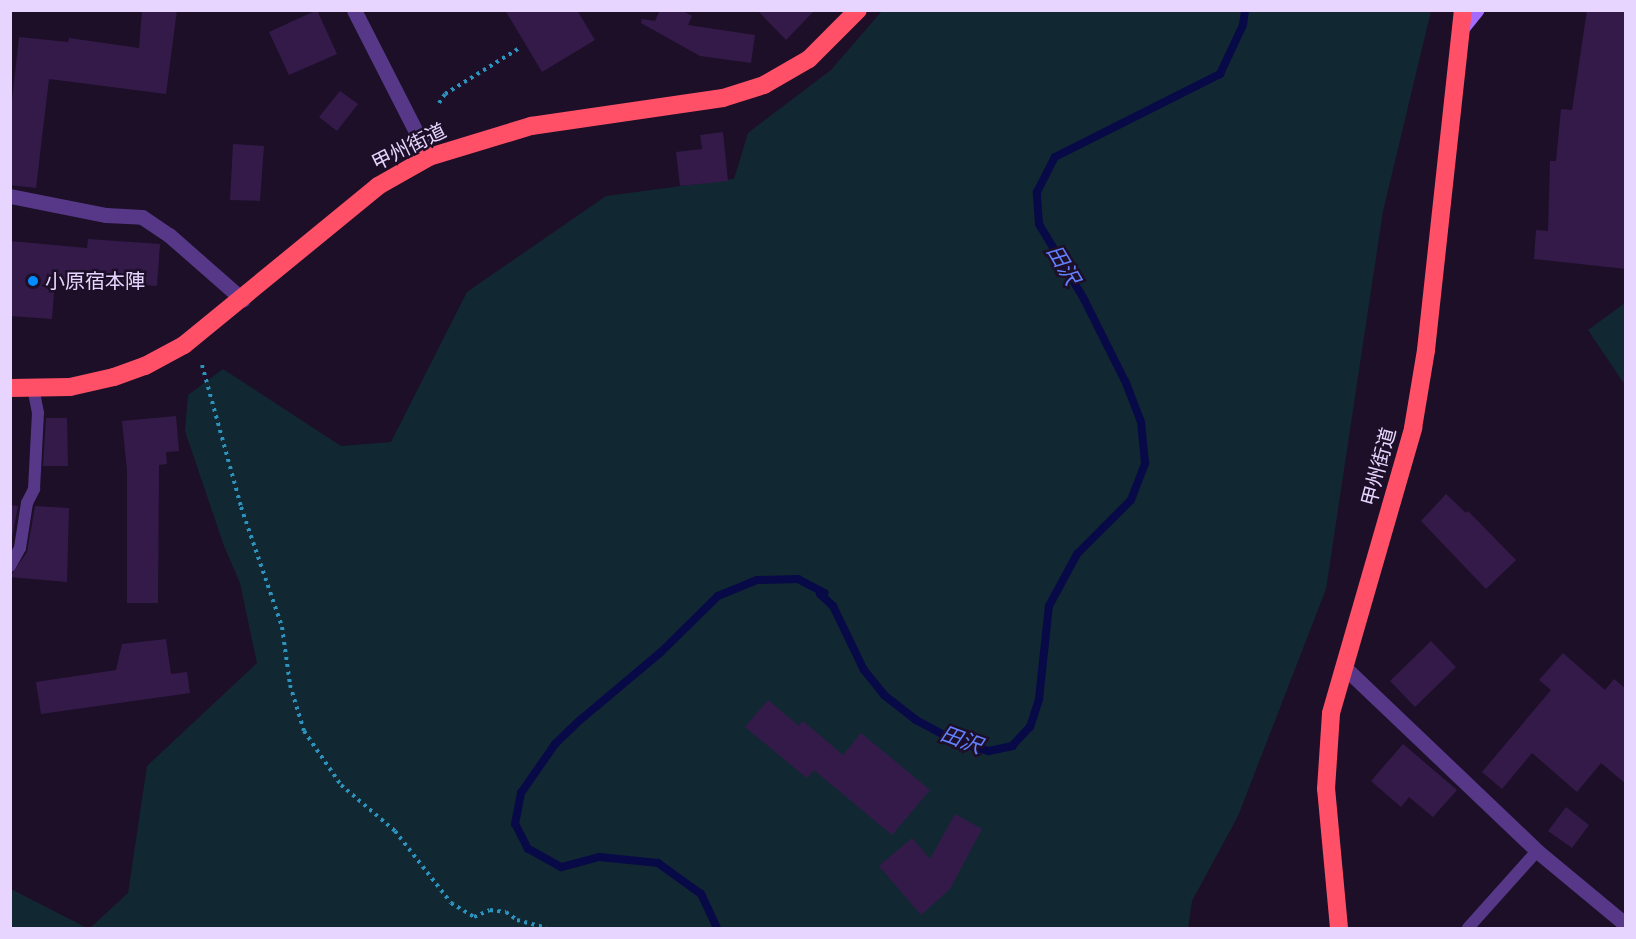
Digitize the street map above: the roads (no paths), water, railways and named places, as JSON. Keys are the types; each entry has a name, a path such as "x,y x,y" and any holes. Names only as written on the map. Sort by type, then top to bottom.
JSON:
{"highway":[{"name":"甲州街道","path":"10,388 70,387 145,366 184,345 243,300 378,186 429,157 531,126 723,98 764,85 809,59 858,10"},
{"name":"甲州街道","path":"1339,928 1326,789 1331,713 1343,666 1386,531 1413,428 1426,350 1462,10"}],"main road":[{"path":"1460,30 1476,10"}],"street":[{"path":"354,10 429,157"},
{"path":"10,196 106,215 142,217 177,242 243,300"},
{"path":"1343,666 1537,851 1626,925"}],"lane":[{"path":"10,566 20,548 27,503 34,489 38,413 33,388"},
{"path":"1468,928 1537,851"}],"waterway":[{"name":"田沢","path":"717,928 701,894 658,863 599,857 561,867 528,849 515,824 521,793 555,744 579,721 661,652 718,596 757,580 798,579 824,593 820,594 833,606 864,670 884,695 916,720 957,742 989,751 1012,746 1030,727 1039,699 1049,606 1077,554 1131,500 1145,463 1141,422 1126,383 1084,299 1039,224 1037,192 1055,157 1220,74 1243,25 1245,10"}],"place":[{"name":"小原宿本陣","path":"33,281"}]}
